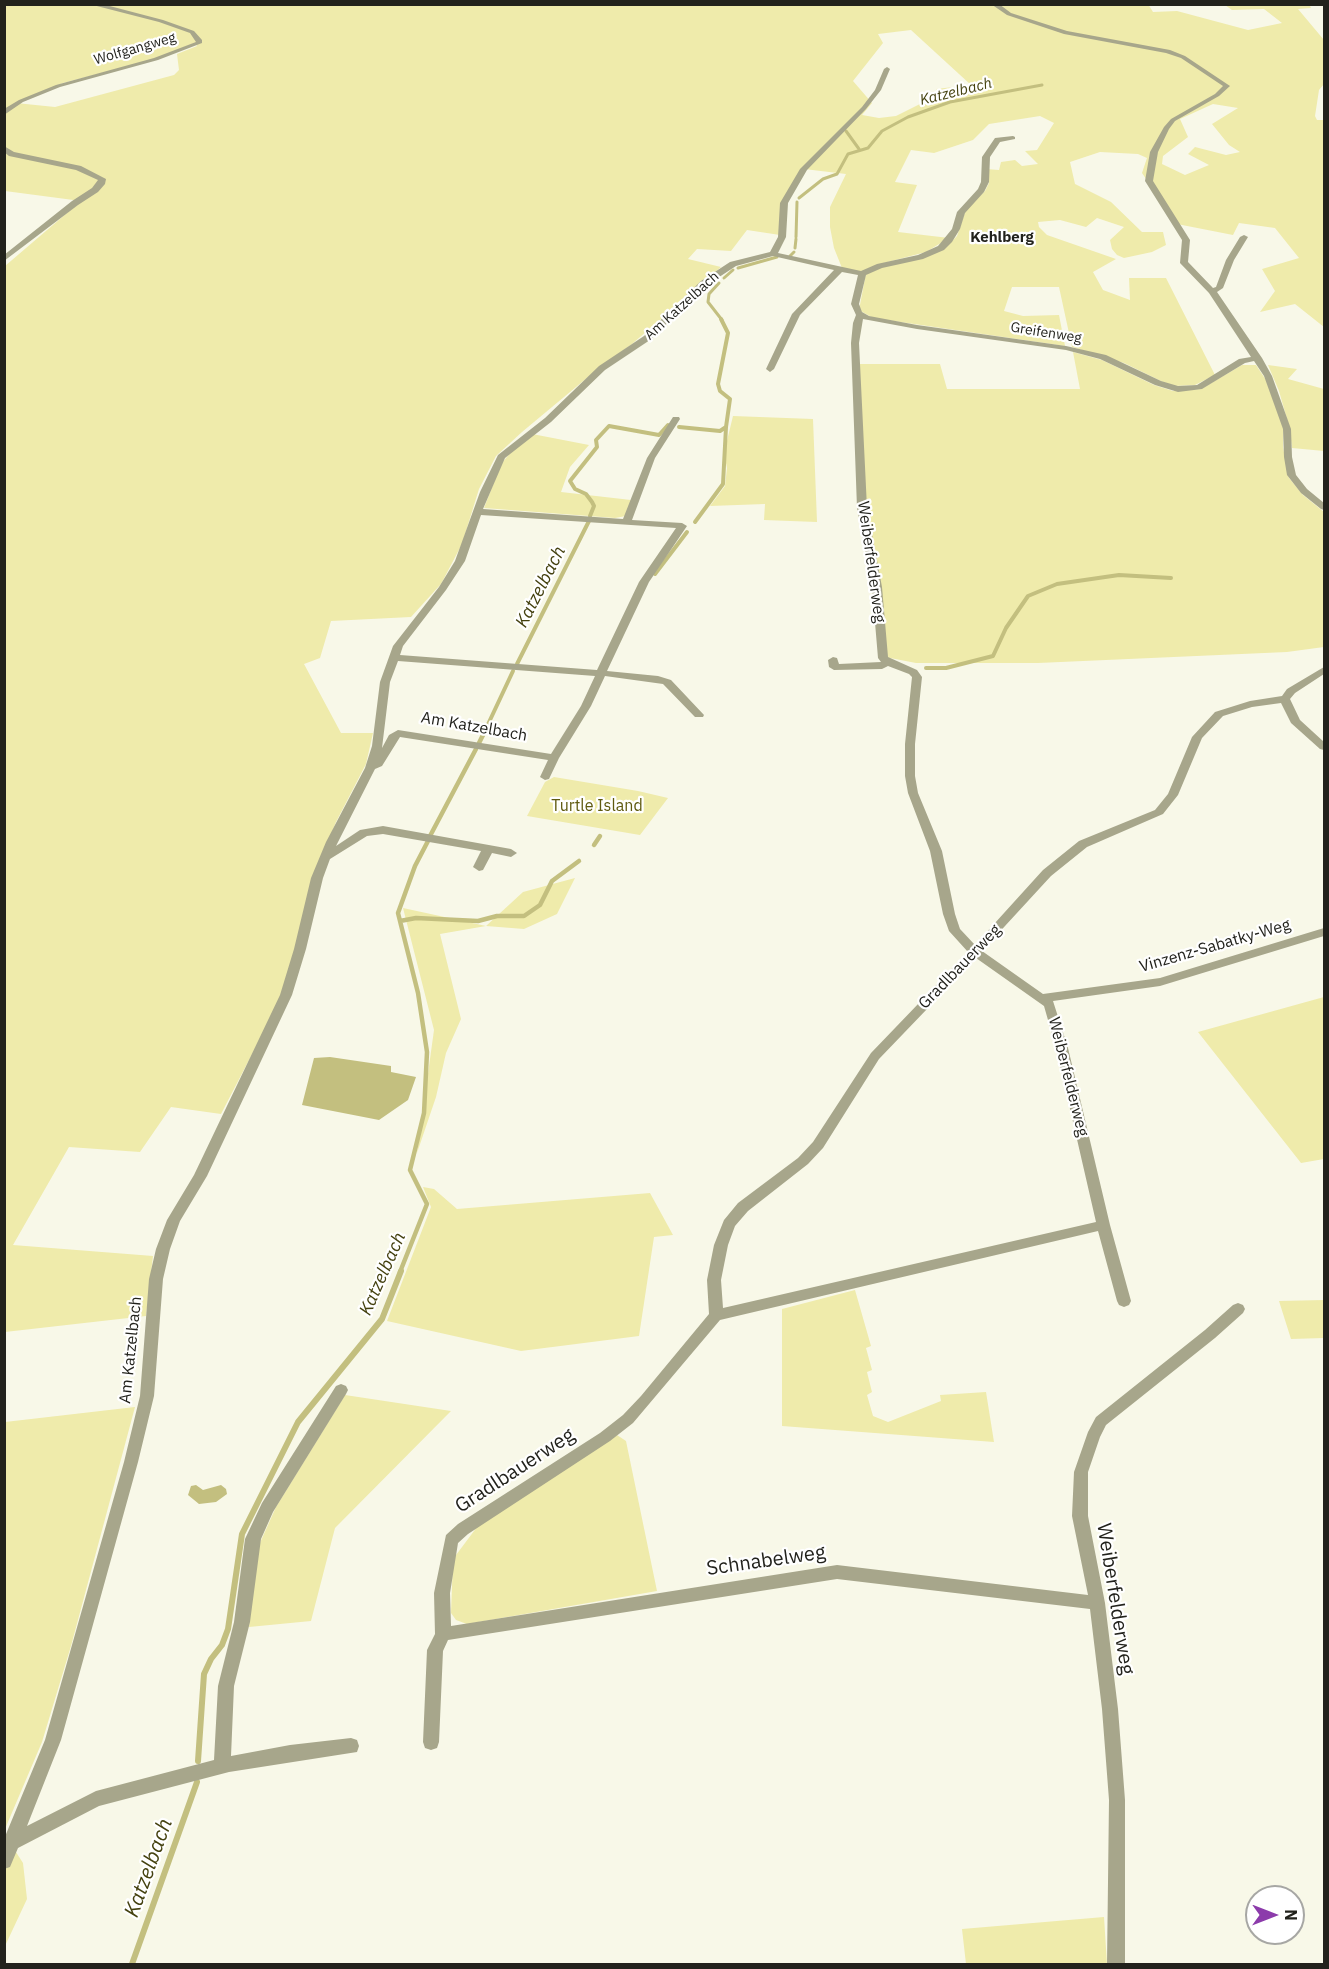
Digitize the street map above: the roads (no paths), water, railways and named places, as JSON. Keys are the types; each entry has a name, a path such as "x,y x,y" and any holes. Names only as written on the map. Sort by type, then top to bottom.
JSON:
{"street":[{"name":"Wolfgangweg","path":"4,113 21,101 58,86 156,59 199,43 192,32 161,21 92,4"},
{"path":"994,4 1013,15 1066,33 1168,51 1184,57 1202,71 1226,84 1227,87 1223,92 1173,120 1166,128 1154,152 1149,181 1186,240 1184,263 1212,291 1268,376 1287,429 1288,458 1292,475 1304,491 1324,507"},
{"path":"887,69 878,90 864,108 804,169 784,203 782,237 773,254 862,274 880,266 928,254 949,240 961,212 981,190 985,182 986,158 998,140 1013,138"},
{"path":"4,148 12,154 78,168 102,179 101,184 95,190 4,259"},
{"path":"1212,291 1219,288 1230,260 1244,237"},
{"name":"Am Katzelbach","path":"4,1861 53,1740 139,1430 147,1396 156,1279 163,1249 174,1220 200,1176 286,994 300,949 317,878 370,768 377,746 386,682 398,646 450,578 469,542 485,492 501,457 548,420 602,368 647,338 683,302 721,270 742,260 773,254"},
{"path":"770,369 795,314 839,270"},
{"path":"860,315 855,304 862,274"},
{"name":"Greifenweg","path":"860,315 913,327 1066,348 1103,357 1158,383 1178,389 1198,387 1242,361 1258,358"},
{"name":"Weiberfelderweg","path":"860,315 855,344 862,508 877,587 883,658 887,662 914,672 917,677 910,744 913,792 936,851 955,932 975,952 1048,1004 1062,1048 1103,1225 1124,1302"},
{"path":"627,522 651,458 676,419"},
{"path":"480,512 682,526 644,582 601,673 545,777"},
{"path":"393,658 658,679 667,682 699,715"},
{"path":"833,660 834,667 882,666 887,662"},
{"path":"1324,669 1292,691 1285,699 1295,722 1324,747"},
{"name":"Gradlbauerweg","path":"431,1742 435,1650 442,1634 442,1593 452,1540 463,1529 605,1437 628,1419 646,1400 716,1315 714,1280 721,1245 729,1224 742,1207 803,1161 830,1130 875,1056 1047,873 1083,844 1159,812 1173,795 1197,737 1219,714 1250,704 1285,699"},
{"name":"Am Katzelbach","path":"370,768 378,764 393,737 398,733 554,758"},
{"path":"326,857 364,833 375,831 390,831 511,853"},
{"path":"479,867 488,849"},
{"name":"Vinzenz-Sabatky-Weg","path":"1043,999 1160,982 1324,932"},
{"path":"716,1315 1103,1225"},
{"name":"Weiberfelderweg","path":"1116,1965 1117,1800 1110,1709 1097,1603 1080,1516 1082,1472 1093,1436 1106,1417 1238,1309"},
{"path":"222,1766 226,1686 242,1622 253,1539 267,1508 341,1390"},
{"name":"Schnabelweg","path":"442,1634 837,1572 1097,1603"},
{"path":"13,1842 96,1799 222,1766 290,1753 351,1746"}],"waterway":[{"name":"Katzelbach","path":"799,198 823,179 837,174 848,154 868,148 882,131 908,117 950,102 1042,85"},
{"path":"846,131 859,149"},
{"name":"Katzelbach","path":"796,237 797,202"},
{"name":"Katzelbach","path":"795,248 796,239"},
{"name":"Katzelbach","path":"790,256 794,252"},
{"name":"Katzelbach","path":"738,268 777,257"},
{"name":"Katzelbach","path":"724,278 733,270"},
{"name":"Katzelbach","path":"719,283 709,294 708,302 722,320"},
{"name":"Katzelbach","path":"721,319 728,333 718,384 720,391 730,399 726,427"},
{"name":"Katzelbach","path":"590,516 594,506 592,502 586,494 575,489 570,481 597,447 596,440 609,426 659,435 668,425"},
{"name":"Katzelbach","path":"679,427 720,431 726,427"},
{"name":"Katzelbach","path":"695,522 723,484 726,427"},
{"name":"Katzelbach","path":"517,664 589,521"},
{"name":"Katzelbach","path":"655,574 687,532"},
{"path":"926,668 946,668 993,656 1006,628 1028,596 1057,584 1119,575 1171,578"},
{"name":"Katzelbach","path":"483,735 513,671"},
{"name":"Katzelbach","path":"479,743 483,735"},
{"name":"Katzelbach","path":"430,836 476,749"},
{"path":"594,845 600,836"},
{"name":"Katzelbach","path":"400,921 398,913 415,866 428,841"},
{"path":"400,921 416,918 478,921 497,916 524,916 540,905 552,881 579,861"},
{"name":"Katzelbach","path":"400,921 418,993 427,1052 424,1113 410,1170 427,1204 400,1272"},
{"name":"Katzelbach","path":"198,1761 204,1674 211,1659 222,1645 228,1629 242,1534 298,1422 382,1319 401,1271"},
{"name":"Katzelbach","path":"132,1964 197,1782"}],"district":[{"name":"Kehlberg","path":"1002,238"}],"park label":[{"name":"Turtle Island","path":"597,806"}]}
